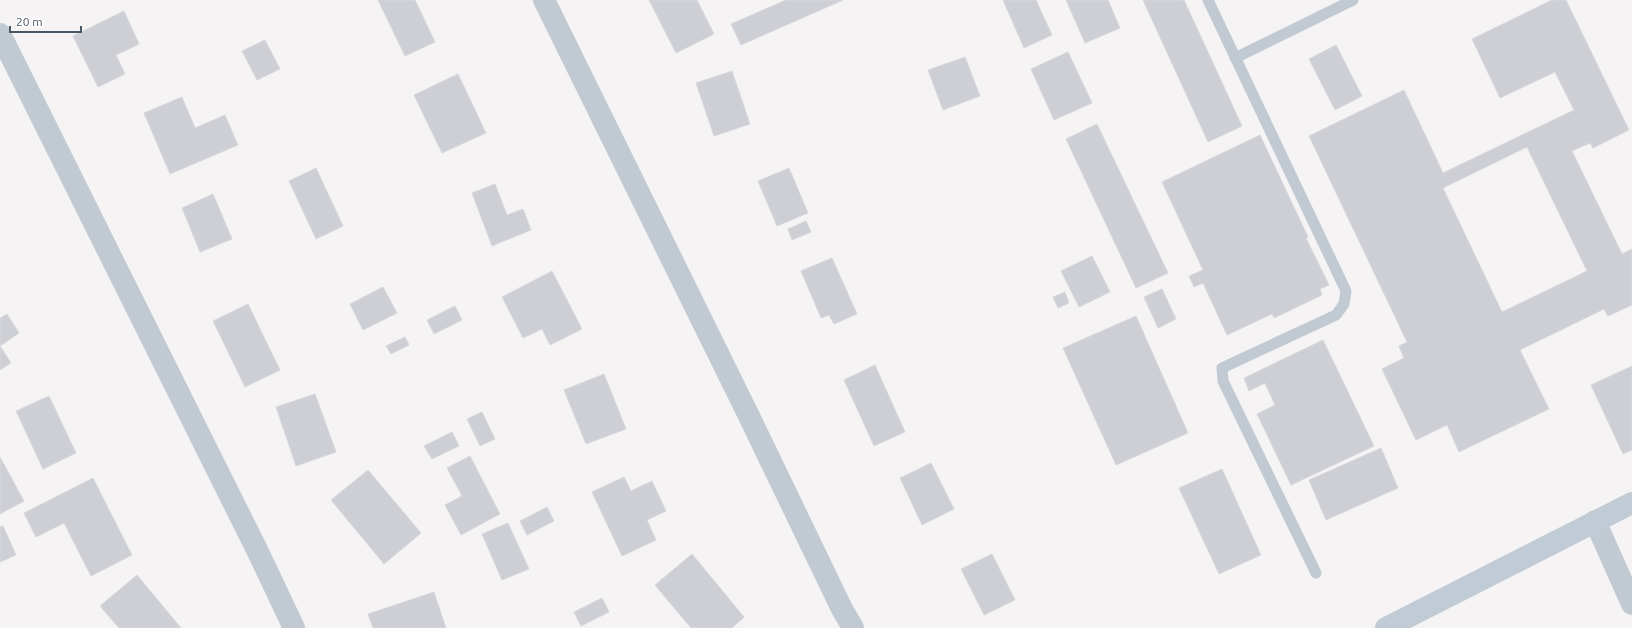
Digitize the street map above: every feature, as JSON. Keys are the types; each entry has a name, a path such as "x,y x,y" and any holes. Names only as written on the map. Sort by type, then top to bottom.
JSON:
{"street":[{"path":"544,0 746,410 842,609 854,628"},
{"path":"0,34 258,552 294,628"},
{"path":"1386,628 1632,503"},
{"path":"1595,521 1632,604"}],"lane":[{"path":"1208,0 1346,291 1344,304 1336,315 1222,368 1223,381 1316,573"},
{"path":"1235,58 1353,0"}],"building":[{"path":"378,0 415,0 435,42 405,56"},
{"path":"649,0 697,0 714,34 676,53"},
{"path":"786,0 843,0 741,45 731,24"},
{"path":"1003,0 1036,0 1052,35 1024,48"},
{"path":"1066,0 1108,0 1120,28 1085,43"},
{"path":"1143,0 1184,0 1242,126 1208,142"},
{"path":"1552,0 1566,0 1629,130 1593,148 1590,143 1572,151 1622,254 1632,249 1632,305 1608,316 1604,309 1520,350 1549,409 1459,452 1447,425 1416,440 1382,369 1404,358 1399,346 1407,342 1309,136 1404,90 1443,173 1574,110 1555,72 1500,98 1472,39","holes":["1527,147 1587,271 1502,312 1443,188"]},
{"path":"124,11 139,44 116,55 125,74 98,87 73,36"},
{"path":"265,40 280,69 257,80 242,51"},
{"path":"1336,45 1362,96 1335,110 1309,59"},
{"path":"1068,52 1092,103 1054,120 1031,69"},
{"path":"965,57 980,96 943,110 928,70"},
{"path":"732,71 750,124 714,136 696,83"},
{"path":"458,74 486,133 442,153 414,95"},
{"path":"182,97 195,128 225,115 238,145 170,174 144,113"},
{"path":"1097,124 1168,273 1136,288 1066,139"},
{"path":"1260,135 1308,237 1306,238 1329,285 1320,289 1322,295 1274,318 1272,314 1227,335 1203,283 1194,287 1189,276 1203,270 1162,182"},
{"path":"316,168 343,226 316,239 289,181"},
{"path":"789,168 808,213 777,226 758,181"},
{"path":"495,184 507,215 523,209 531,230 492,246 472,193"},
{"path":"213,194 232,239 200,252 182,208"},
{"path":"806,221 811,232 792,240 788,229"},
{"path":"1092,256 1110,292 1079,307 1061,271"},
{"path":"832,258 857,314 834,324 829,315 821,318 801,271"},
{"path":"552,271 582,329 550,345 542,329 523,338 502,297"},
{"path":"383,287 397,313 363,330 350,304"},
{"path":"1162,289 1176,319 1158,328 1144,297"},
{"path":"1065,292 1069,303 1058,308 1053,297"},
{"path":"248,304 280,370 245,387 213,321"},
{"path":"455,306 462,320 434,334 427,320"},
{"path":"7,314 19,333 0,346 0,318"},
{"path":"1136,316 1188,433 1116,465 1063,348"},
{"path":"405,337 409,345 391,354 386,346"},
{"path":"1323,340 1374,446 1291,485 1257,414 1275,405 1265,383 1249,391 1244,378"},
{"path":"0,346 11,363 0,370"},
{"path":"875,365 905,432 874,446 844,380"},
{"path":"1632,366 1632,450 1623,454 1591,385"},
{"path":"604,374 626,429 586,444 564,390"},
{"path":"315,394 336,452 296,466 276,407"},
{"path":"49,396 76,453 43,469 16,411"},
{"path":"482,412 495,439 480,446 467,419"},
{"path":"452,432 459,446 432,459 424,446"},
{"path":"1381,448 1398,488 1326,520 1309,480"},
{"path":"470,456 500,514 461,535 445,505 462,496 447,468"},
{"path":"0,457 24,501 0,514"},
{"path":"931,463 954,509 922,525 900,478"},
{"path":"1222,469 1261,555 1219,574 1179,488"},
{"path":"368,470 421,533 384,564 331,500"},
{"path":"624,477 631,491 652,481 666,511 647,520 656,540 622,556 592,492"},
{"path":"93,478 132,555 91,576 64,523 36,537 24,513"},
{"path":"547,507 554,521 527,535 520,521"},
{"path":"508,523 529,569 502,580 482,534"},
{"path":"3,526 16,555 0,562 0,527"},
{"path":"692,554 744,617 732,628 691,628 655,585"},
{"path":"992,554 1015,600 984,615 961,569"},
{"path":"137,575 181,628 119,628 100,606"},
{"path":"434,592 446,628 373,628 368,614"},
{"path":"602,598 609,612 581,626 574,612"}]}
